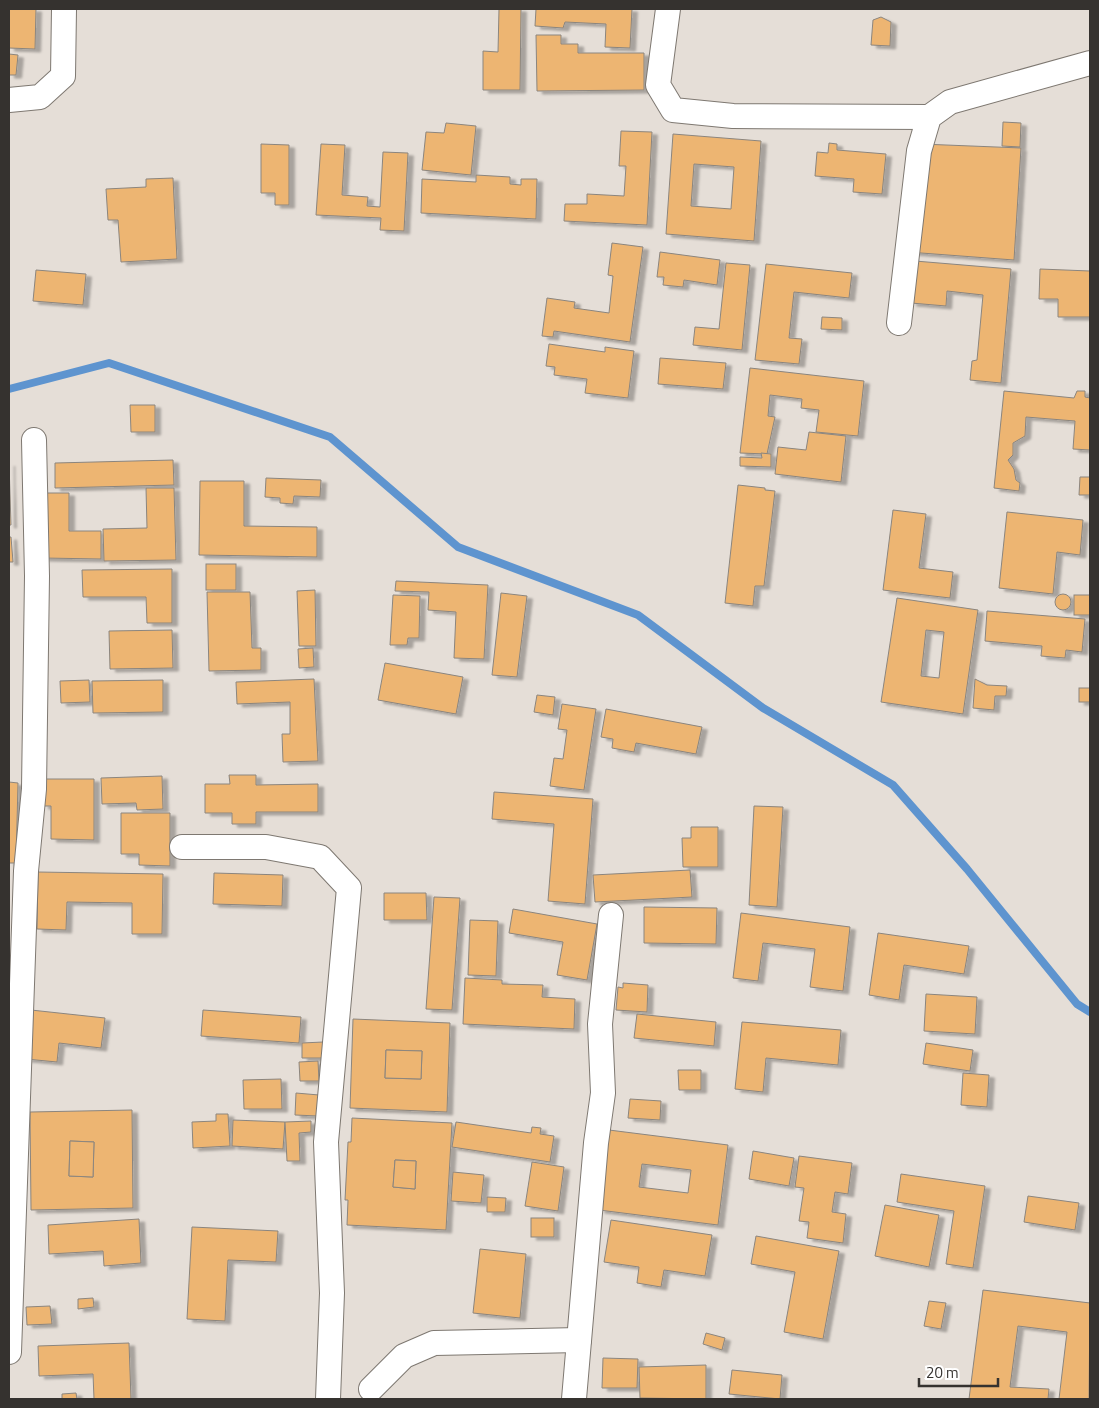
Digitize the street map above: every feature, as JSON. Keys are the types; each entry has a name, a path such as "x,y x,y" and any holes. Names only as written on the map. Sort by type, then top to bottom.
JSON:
{"street":[{"path":"9,100 40,97 63,76 64,9"},
{"path":"668,9 658,85 673,110 733,116 929,116 950,102 1090,63"},
{"path":"899,323 919,152 929,116"},
{"path":"9,1352 17,871 34,770 37,576 34,440"},
{"path":"182,847 266,847 320,857 349,888 326,1142 332,1293 328,1399"},
{"path":"574,1399 596,1143 603,1093 600,1024 611,915"},
{"path":"371,1389 404,1356 434,1343 580,1340"}],"building":[{"path":"9,9 36,9 35,49 9,48"},
{"path":"499,9 521,9 520,90 483,90 483,51 498,52"},
{"path":"536,9 632,9 630,48 605,47 606,24 565,22 563,28 535,26"},
{"path":"881,17 891,22 890,46 871,45 873,20"},
{"path":"536,35 561,35 561,44 578,44 578,53 644,53 644,90 537,91"},
{"path":"9,54 18,55 16,75 9,75"},
{"path":"1003,122 1021,123 1020,147 1002,146"},
{"path":"446,123 476,126 471,175 422,170 426,132 444,133"},
{"path":"621,131 652,132 647,225 564,221 565,204 587,204 587,194 624,196 626,166 619,166"},
{"path":"673,134 761,141 754,241 666,234","holes":["694,164 734,167 731,209 691,206"]},
{"path":"829,143 837,144 837,150 886,154 882,194 853,192 854,179 815,176 817,152 828,153"},
{"path":"261,144 289,145 289,205 275,205 275,193 261,193"},
{"path":"321,144 345,145 342,195 368,197 367,206 380,207 383,152 408,153 404,231 380,230 381,218 316,215"},
{"path":"921,144 1021,148 1014,260 908,252"},
{"path":"476,175 510,177 510,184 521,185 521,179 537,179 536,219 421,213 422,179 476,182"},
{"path":"173,178 177,259 121,262 118,220 108,220 106,189 146,187 146,179"},
{"path":"612,243 643,247 630,342 554,331 553,337 542,336 547,298 575,302 574,308 609,313 613,276 608,275"},
{"path":"660,252 720,260 717,285 684,280 683,287 663,285 664,277 657,277"},
{"path":"915,261 1011,269 1001,383 970,380 972,361 977,360 983,295 947,291 946,306 911,303"},
{"path":"726,263 750,265 742,350 693,345 695,327 719,329"},
{"path":"766,264 852,273 849,298 794,292 789,338 802,339 799,364 755,360"},
{"path":"1040,269 1090,271 1090,317 1058,317 1058,299 1039,299"},
{"path":"36,270 86,274 83,305 33,301"},
{"path":"822,317 842,318 842,330 821,329"},
{"path":"549,344 605,352 605,347 634,351 628,398 585,393 587,379 554,375 555,367 546,366"},
{"path":"660,358 726,363 723,389 658,384"},
{"path":"750,368 864,381 858,436 816,432 819,410 801,408 802,399 770,395 768,416 775,417 767,454 740,453"},
{"path":"1004,391 1074,398 1077,391 1085,391 1085,397 1090,398 1090,450 1073,449 1075,421 1026,417 1025,436 1013,443 1013,455 1008,460 1014,469 1016,480 1020,483 1019,491 994,488"},
{"path":"130,405 155,405 155,432 131,432"},
{"path":"809,432 846,436 841,482 775,474 778,447 806,450"},
{"path":"761,453 771,454 771,467 740,466 740,457 762,458"},
{"path":"173,460 174,485 55,488 55,463"},
{"path":"9,463 11,525 9,525"},
{"path":"1080,477 1090,477 1090,495 1079,495"},
{"path":"266,478 321,480 320,497 294,496 293,504 280,503 280,498 265,497"},
{"path":"200,481 244,481 244,526 317,527 317,557 199,555"},
{"path":"738,485 775,491 764,586 755,586 753,606 725,603"},
{"path":"146,488 174,488 176,560 104,561 103,529 147,528"},
{"path":"44,493 69,493 69,531 101,531 101,559 43,558"},
{"path":"893,510 926,514 919,568 953,572 950,598 883,590"},
{"path":"1007,512 1083,520 1080,555 1057,552 1053,594 999,588"},
{"path":"9,537 11,537 13,562 9,562"},
{"path":"206,564 236,564 236,590 206,590"},
{"path":"172,569 172,623 147,623 146,597 83,597 82,570"},
{"path":"396,581 488,585 484,659 454,658 456,612 428,610 429,592 395,591"},
{"path":"315,590 316,646 299,646 297,591"},
{"path":"207,592 250,592 252,648 261,648 261,670 209,671"},
{"path":"501,593 527,596 517,677 492,675"},
{"path":"1063,594 1069,596 1071,602 1069,608 1063,610 1057,608 1055,602 1057,596"},
{"path":"393,595 420,596 419,638 408,638 407,645 390,645"},
{"path":"1074,595 1090,595 1090,615 1074,615"},
{"path":"897,598 978,610 963,714 881,702","holes":["926,630 944,632 939,678 921,676"]},
{"path":"987,611 1085,619 1082,652 1066,650 1065,658 1041,656 1042,646 985,641"},
{"path":"172,630 173,668 110,669 109,631"},
{"path":"313,648 314,667 299,668 298,649"},
{"path":"385,663 463,677 456,714 378,700"},
{"path":"314,679 318,761 283,762 282,734 290,734 290,702 237,704 236,682"},
{"path":"975,679 987,685 1007,686 1006,696 995,696 994,710 973,708"},
{"path":"89,680 90,702 61,703 60,681"},
{"path":"163,680 163,712 93,713 92,681"},
{"path":"1079,688 1090,688 1090,702 1079,702"},
{"path":"537,695 555,697 553,715 534,712"},
{"path":"562,704 596,709 584,790 550,786 554,758 563,759 567,730 558,729"},
{"path":"606,709 702,727 696,754 636,743 634,752 612,748 613,739 601,737"},
{"path":"229,775 256,775 256,785 318,784 318,812 256,812 256,824 232,824 232,813 205,813 205,784 230,784"},
{"path":"162,776 163,809 137,810 136,803 102,804 101,778"},
{"path":"43,779 94,779 94,840 51,839 51,806 43,806"},
{"path":"9,782 18,783 16,863 9,863"},
{"path":"494,792 593,799 585,904 548,901 554,824 492,819"},
{"path":"754,806 783,807 777,907 749,905"},
{"path":"121,813 170,813 170,866 139,865 139,854 121,854"},
{"path":"691,827 718,827 718,867 683,867 682,838 691,838"},
{"path":"690,870 692,897 595,902 593,875"},
{"path":"38,872 163,874 162,934 132,934 132,903 67,902 66,930 37,929"},
{"path":"214,873 283,875 282,906 213,904"},
{"path":"384,893 426,893 427,920 384,920"},
{"path":"434,897 460,898 452,1010 426,1009"},
{"path":"644,907 717,908 716,944 644,943"},
{"path":"513,909 597,924 587,980 557,975 563,942 509,933"},
{"path":"741,913 850,927 843,991 810,987 815,949 763,943 758,981 733,978"},
{"path":"470,920 498,921 496,976 468,975"},
{"path":"878,933 969,946 964,974 904,965 899,1000 869,995"},
{"path":"465,978 502,980 502,984 543,985 542,997 575,999 574,1029 463,1024"},
{"path":"623,983 648,985 647,1012 616,1010 618,987 623,988"},
{"path":"926,994 977,997 975,1034 924,1031"},
{"path":"31,1010 105,1018 101,1048 59,1043 57,1062 26,1059"},
{"path":"203,1010 301,1017 299,1043 201,1036"},
{"path":"637,1014 716,1022 714,1046 634,1038"},
{"path":"353,1019 450,1023 447,1112 350,1108","holes":["386,1050 422,1051 421,1079 385,1078"]},
{"path":"742,1022 841,1030 838,1065 766,1058 763,1092 735,1089"},
{"path":"323,1042 323,1058 302,1058 302,1043"},
{"path":"926,1043 973,1050 970,1071 923,1064"},
{"path":"386,1050 422,1051 421,1079 385,1078"},
{"path":"318,1061 319,1081 300,1081 299,1062"},
{"path":"678,1070 701,1070 701,1090 679,1090"},
{"path":"963,1073 989,1075 987,1107 961,1105"},
{"path":"281,1079 282,1109 244,1109 243,1080"},
{"path":"296,1093 319,1095 318,1116 295,1115"},
{"path":"630,1099 661,1101 660,1120 628,1118"},
{"path":"132,1110 133,1208 31,1210 30,1112","holes":["70,1141 94,1142 93,1177 69,1176"]},
{"path":"216,1114 228,1114 230,1146 193,1148 192,1122 216,1121"},
{"path":"352,1118 452,1123 446,1230 347,1225 348,1200 345,1200 348,1142 351,1142","holes":["395,1160 416,1161 415,1189 393,1187"]},
{"path":"233,1120 285,1122 283,1149 232,1146"},
{"path":"311,1121 311,1132 299,1133 300,1161 287,1161 285,1122"},
{"path":"456,1122 531,1133 532,1127 541,1128 540,1134 554,1136 550,1162 452,1147"},
{"path":"609,1130 728,1145 718,1225 599,1210","holes":["642,1164 691,1170 688,1193 639,1187"]},
{"path":"70,1141 94,1142 93,1177 69,1176"},
{"path":"753,1151 794,1158 789,1186 749,1179"},
{"path":"799,1156 852,1163 848,1194 835,1192 832,1212 846,1214 843,1243 807,1238 809,1222 799,1221 804,1188 795,1187"},
{"path":"395,1160 416,1161 415,1189 393,1187"},
{"path":"532,1162 564,1167 558,1211 525,1206"},
{"path":"453,1172 484,1175 481,1203 451,1201"},
{"path":"901,1174 985,1186 973,1268 946,1264 954,1211 897,1202"},
{"path":"1028,1196 1079,1203 1075,1230 1024,1222"},
{"path":"487,1197 506,1198 505,1212 487,1212"},
{"path":"885,1205 939,1215 929,1267 875,1256"},
{"path":"531,1218 554,1218 554,1237 531,1237"},
{"path":"139,1219 141,1263 104,1266 103,1251 49,1254 48,1225"},
{"path":"611,1220 712,1235 705,1276 664,1270 661,1287 637,1283 639,1267 604,1262"},
{"path":"192,1227 278,1231 276,1262 228,1260 225,1321 187,1319"},
{"path":"756,1236 839,1251 823,1339 784,1332 795,1272 751,1264"},
{"path":"480,1249 526,1254 520,1318 473,1313"},
{"path":"983,1290 1090,1303 1089,1399 1059,1399 1067,1332 1018,1326 1010,1387 1049,1389 1048,1399 969,1399"},
{"path":"93,1298 94,1307 78,1309 78,1299"},
{"path":"929,1301 946,1303 941,1329 924,1326"},
{"path":"50,1306 52,1324 27,1325 26,1307"},
{"path":"706,1333 725,1338 722,1350 703,1344"},
{"path":"129,1343 131,1399 94,1399 93,1374 39,1376 38,1346"},
{"path":"603,1358 638,1359 637,1388 602,1388"},
{"path":"706,1365 706,1399 640,1398 639,1367"},
{"path":"732,1370 782,1375 780,1399 729,1394"},
{"path":"76,1393 77,1399 62,1399 62,1394"}],"waterway":[{"path":"9,389 109,363 330,437 458,547 638,615 763,708 893,785 967,869 1077,1004 1090,1012"}]}
